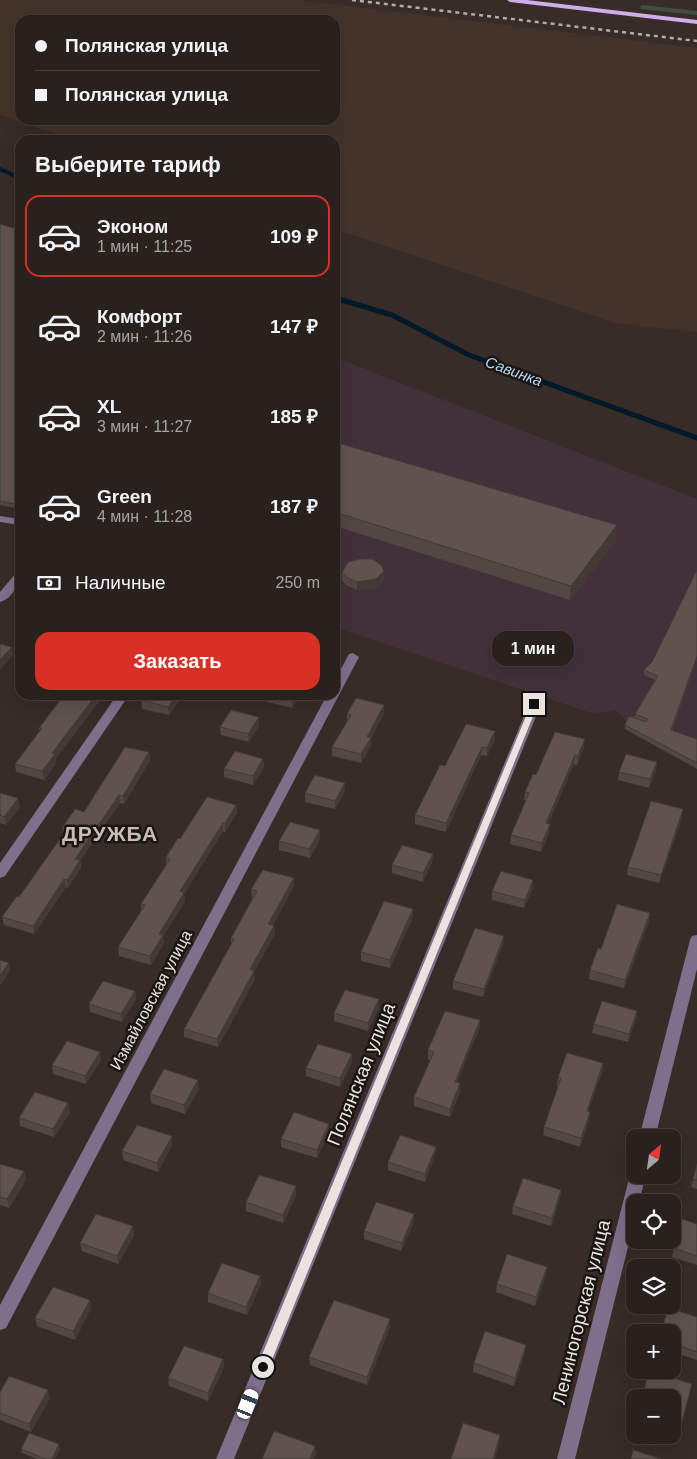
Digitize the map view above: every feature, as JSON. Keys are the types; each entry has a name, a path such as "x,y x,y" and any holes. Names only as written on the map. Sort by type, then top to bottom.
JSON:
{"main road":[{"path":"510,0 697,22"}],"street":[{"path":"0,519 15,521"},
{"path":"0,599 15,581"},
{"path":"340,682 353,657"},
{"path":"0,873 120,700"},
{"name":"Измайловская улица","path":"0,1322 330,700"},
{"name":"Полянская улица","path":"225,1459 534,704"},
{"path":"649,1129 697,940"},
{"name":"Лениногорская улица","path":"566,1459 636,1184"}],"shaded area":[{"path":"0,0 297,0 697,48 697,332 615,323 340,231 340,135 58,135 29,125 340,125 340,15 15,15 15,120 0,115"},
{"path":"340,359 697,499 697,762 640,735 616,710 594,714 340,629"}],"green space":[{"path":"642,5 697,11 697,15 641,9"}],"building":[{"path":"0,224 15,228 15,504 0,501"},
{"path":"340,443 617,525 571,586 340,514"},
{"path":"359,559 373,559 381,565 384,571 376,579 357,582 346,577 342,572 348,562"},
{"path":"697,570 697,656 671,730 697,739 697,763 625,725 629,716 646,722 648,719 635,714 658,676 644,670 652,662"},
{"path":"0,644 12,647 0,660"},
{"path":"356,698 384,705 367,737 371,738 361,754 332,747 351,715 347,714"},
{"path":"60,700 92,700 52,753 55,754 42,771 15,764 42,728 39,728"},
{"path":"141,700 173,700 168,707"},
{"path":"231,710 259,717 248,734 220,727"},
{"path":"466,724 495,731 487,748 482,747 446,823 415,815 440,765 445,766"},
{"path":"555,732 585,739 578,756 575,755 546,823 550,824 542,843 511,835 529,793 525,792 533,774 536,775"},
{"path":"125,747 149,752 123,796 119,795 75,859 80,860 67,880 64,879 33,926 2,917 17,896 19,897 67,829 62,828 75,809 84,812"},
{"path":"235,751 263,759 253,776 224,769"},
{"path":"626,754 657,762 650,779 619,772"},
{"path":"315,775 345,783 335,801 305,793"},
{"path":"0,793 18,798 4,817 0,815"},
{"path":"207,797 236,805 180,891 184,893 159,934 163,935 150,956 118,947 145,905 141,904 170,859 166,857"},
{"path":"651,801 683,809 661,875 628,867"},
{"path":"290,822 320,830 309,849 279,841"},
{"path":"402,845 433,854 423,873 392,865"},
{"path":"263,870 294,878 268,924 274,926 250,969 254,971 217,1039 184,1029 234,939 231,938 257,891 251,889"},
{"path":"501,871 533,880 525,900 492,891"},
{"path":"384,901 413,909 390,960 361,952"},
{"path":"617,904 650,913 625,980 590,970 598,948 601,949"},
{"path":"475,928 504,936 484,989 453,981"},
{"path":"0,960 9,963 0,975"},
{"path":"103,981 135,991 121,1014 89,1004"},
{"path":"345,990 379,999 368,1023 334,1013"},
{"path":"602,1001 637,1011 629,1034 594,1024"},
{"path":"445,1011 480,1020 455,1082 460,1083 450,1109 414,1097 434,1052 428,1050"},
{"path":"67,1041 100,1052 85,1076 52,1065"},
{"path":"318,1044 352,1054 340,1078 306,1068"},
{"path":"567,1053 603,1063 587,1111 590,1112 581,1138 544,1127 561,1078 558,1077"},
{"path":"164,1069 198,1080 184,1105 150,1094"},
{"path":"35,1092 68,1103 53,1129 19,1118"},
{"path":"294,1112 329,1124 317,1150 281,1139"},
{"path":"137,1125 172,1136 157,1163 122,1151"},
{"path":"400,1135 436,1147 425,1174 388,1162"},
{"path":"0,1164 24,1171 7,1199 0,1197"},
{"path":"697,1164 697,1180 693,1179"},
{"path":"259,1175 296,1186 283,1215 246,1202"},
{"path":"523,1178 561,1190 552,1218 513,1206"},
{"path":"376,1202 414,1214 402,1243 364,1231"},
{"path":"96,1214 133,1226 117,1256 80,1243"},
{"path":"682,1219 697,1224 697,1256 677,1249 681,1249"},
{"path":"507,1254 547,1267 536,1297 497,1284"},
{"path":"222,1263 260,1276 246,1307 208,1293"},
{"path":"53,1287 90,1300 73,1331 35,1318"},
{"path":"334,1300 390,1319 367,1377 309,1357"},
{"path":"681,1312 697,1317 697,1352 681,1346 681,1324 663,1324 666,1314 681,1314"},
{"path":"485,1331 526,1345 515,1378 474,1363"},
{"path":"184,1346 223,1359 208,1393 168,1378"},
{"path":"9,1376 48,1390 29,1424 0,1413 0,1392"},
{"path":"647,1379 677,1379 692,1384 683,1418 681,1417 681,1389 644,1389"},
{"path":"463,1423 500,1435 493,1459 451,1459"},
{"path":"274,1431 315,1446 310,1459 262,1459"},
{"path":"29,1433 59,1444 52,1459 46,1459 21,1449"},
{"path":"633,1450 661,1459 631,1459"}],"waterway":[{"name":"Савинка","path":"0,169 15,176"},
{"name":"Савинка","path":"340,299 392,315 469,355 697,438"}],"railway":[{"path":"352,0 697,41"}],"district":[{"name":"ДРУЖБА","path":"110,833"}],"route":[{"path":"263,1367 534,704"}]}
